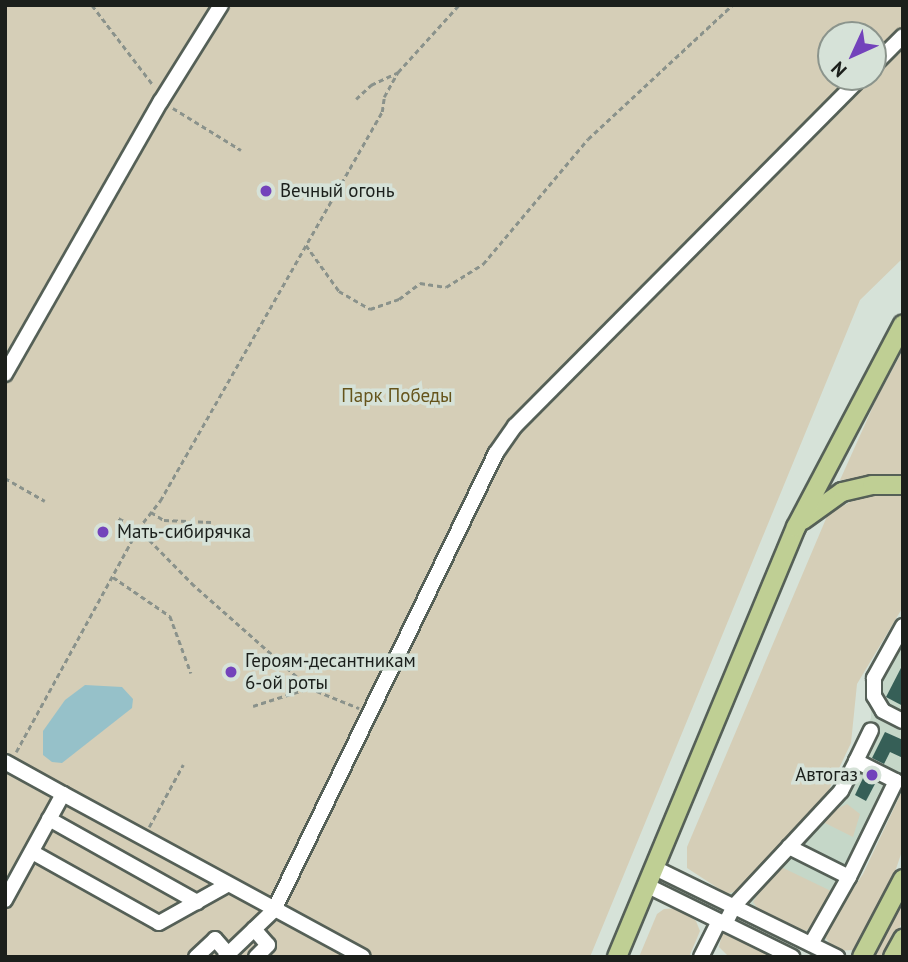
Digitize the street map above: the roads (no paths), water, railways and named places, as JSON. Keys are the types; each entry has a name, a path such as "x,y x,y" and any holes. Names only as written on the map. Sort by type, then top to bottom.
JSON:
{"main road":[{"path":"617,957 796,527 903,324"},
{"path":"796,527 842,492 872,485 903,485"},
{"path":"862,957 903,879"},
{"path":"893,957 903,939"}],"street":[{"path":"5,374 161,101 221,5"},
{"path":"887,52 903,36"},
{"path":"196,957 215,939 227,955 274,910 496,453 514,426 848,91"},
{"path":"903,626 874,678 874,696 883,711 903,721"},
{"path":"701,957 734,906 841,791 871,730"},
{"path":"811,944 849,877 896,781 856,761"},
{"path":"7,763 142,839 363,957"},
{"path":"5,900 63,794"},
{"path":"49,819 197,902"},
{"path":"789,847 849,877"},
{"path":"32,852 159,923 227,885"},
{"path":"655,868 837,957"},
{"path":"648,886 786,955 793,935"},
{"path":"254,929 268,945 256,957"}],"water":[{"path":"85,685 122,687 133,699 132,708 62,763 52,762 43,755 43,731 65,700"}],"place":[{"name":"Вечный огонь","path":"266,191"},
{"name":"Мать-сибирячка","path":"103,532"},
{"name":"Героям-десантникам 6-ой роты","path":"231,672"},
{"name":"Автогаз","path":"872,775"}],"park label":[{"name":"Парк Победы","path":"397,396"}]}
